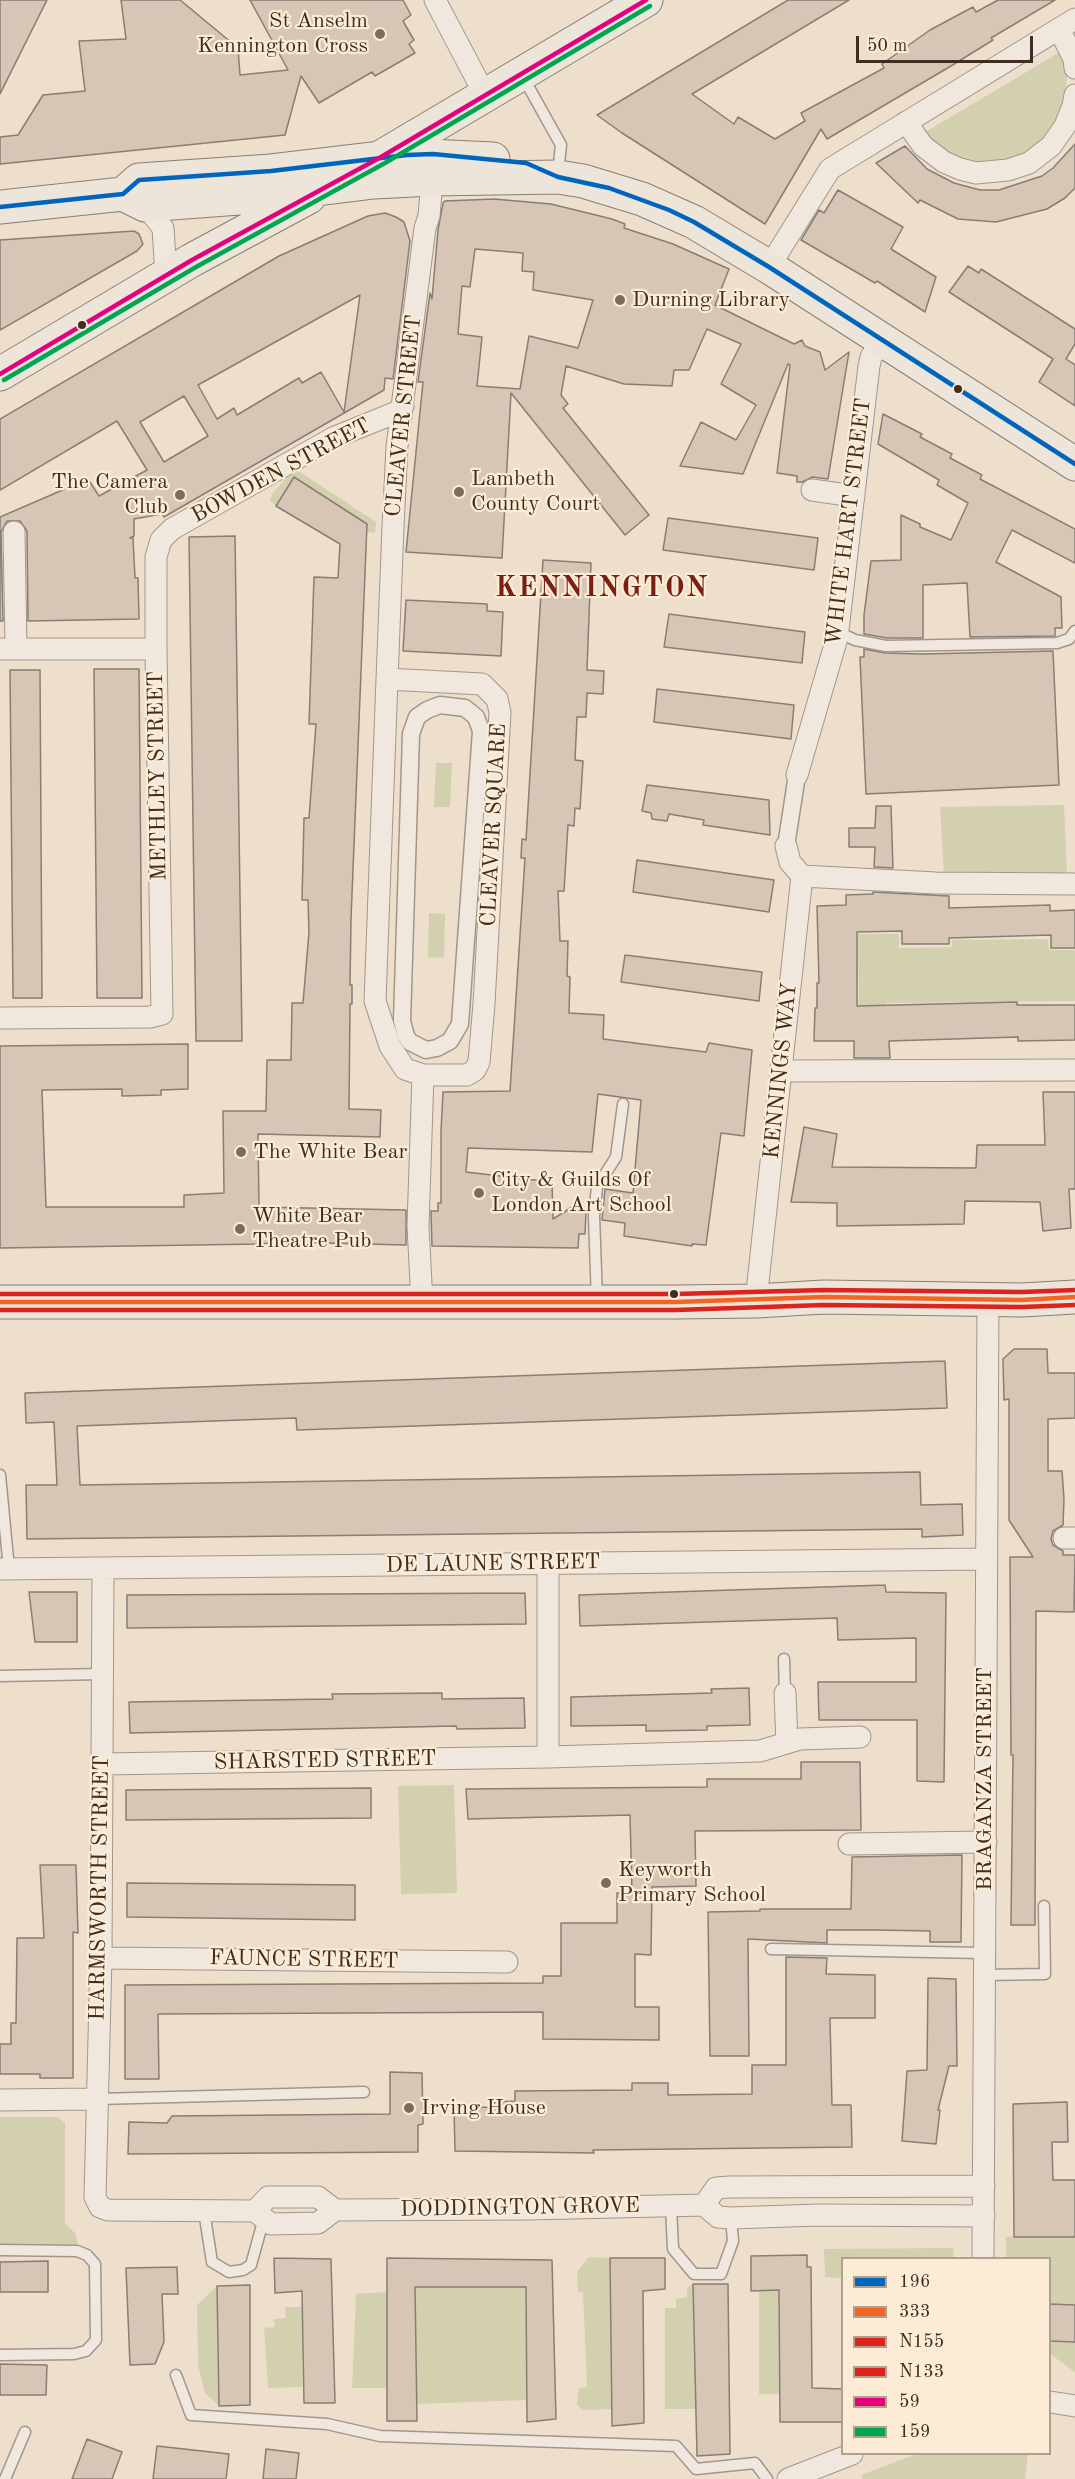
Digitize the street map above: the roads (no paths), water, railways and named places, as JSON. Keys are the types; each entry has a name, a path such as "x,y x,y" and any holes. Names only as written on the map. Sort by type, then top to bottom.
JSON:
{"main road":[{"path":"0,374 166,276 381,157 646,0"},
{"path":"134,200 139,180 272,171 381,157 433,167 558,177 609,188 669,210 694,222 769,267 1075,464"},
{"path":"0,207 324,189 374,182 433,167"},
{"path":"0,1302 597,1303 756,1301 824,1297 1037,1300 1075,1297"}],"street":[{"path":"435,0 485,95"},
{"path":"769,267 830,169 1067,24 1075,68"},
{"path":"906,122 924,146 944,162 976,173 1008,171 1029,163 1051,146 1065,126 1075,95"},
{"name":"CLEAVER STREET","path":"387,679 398,446 433,167"},
{"path":"134,200 163,228 166,276"},
{"name":"WHITE HART STREET","path":"797,775 838,632 869,366 871,357 882,340"},
{"name":"BOWDEN STREET","path":"161,540 171,529 333,438 397,412 403,406"},
{"path":"369,423 381,427 398,446"},
{"path":"812,490 854,496"},
{"path":"14,532 8,649 156,649"},
{"name":"METHLEY STREET","path":"0,1018 150,1017 162,1014 156,649 156,557 161,540"},
{"path":"387,679 375,1001 390,1046 405,1069 423,1075 418,1239 421,1248 422,1303"},
{"name":"CLEAVER SQUARE","path":"387,679 482,684 497,699 500,712 485,993 479,1062 475,1070 466,1075 423,1075"},
{"name":"CLEAVER SQUARE","path":"447,705 459,705 471,712 478,721 481,732 460,1024 450,1041 437,1048 426,1050 416,1047 408,1039 402,1022 411,729 421,713 433,707 447,705"},
{"path":"797,775 786,846 790,862 802,876 936,883 1075,884"},
{"name":"KENNINGS WAY","path":"756,1301 802,876"},
{"path":"782,1071 1075,1070"},
{"name":"BRAGANZA STREET","path":"983,2257 988,1299"},
{"name":"DE LAUNE STREET","path":"4,1569 986,1559"},
{"path":"548,1563 548,1757"},
{"name":"HARMSWORTH STREET","path":"103,1568 101,1958 95,2198 100,2207 108,2210 204,2211"},
{"path":"785,1693 787,1743"},
{"name":"SHARSTED STREET","path":"102,1764 548,1757 760,1751 800,1739 860,1737"},
{"path":"849,1844 986,1842"},
{"name":"FAUNCE STREET","path":"101,1958 507,1962"},
{"path":"0,2100 97,2099"},
{"path":"704,2205 716,2188 730,2187 984,2186"},
{"name":"DODDINGTON GROVE","path":"260,2215 268,2197 318,2197 335,2210 704,2205 718,2217 731,2218 818,2215 984,2217"},
{"path":"204,2211 260,2215"},
{"path":"1051,2402 1075,2406"},
{"path":"788,2479 849,2455"}],"lane":[{"path":"522,74 561,145 558,177"},
{"path":"838,632 855,640 886,645 1057,643 1069,639 1075,631"},
{"path":"597,1303 594,1216 597,1187 616,1157 623,1104"},
{"path":"0,1474 4,1569"},
{"path":"784,1659 785,1693"},
{"path":"0,1676 102,1674"},
{"path":"984,1975 1045,1974 1044,1906"},
{"path":"771,1949 984,1953"},
{"path":"97,2099 364,2092"},
{"path":"671,2206 673,2249 694,2274 721,2274 733,2241 731,2218"},
{"path":"204,2211 212,2262 228,2272 243,2270 251,2265 260,2215"},
{"path":"0,2250 76,2251 87,2255 95,2264 96,2340 86,2351 74,2354 0,2355"},
{"path":"176,2375 191,2415 327,2424 380,2436 676,2446 696,2469 755,2463 767,2479"},
{"path":"5,2479 25,2432"}],"place":[{"name":"St Anselm Kennington Cross","path":"380,34"},
{"name":"Durning Library","path":"620,300"},
{"name":"Lambeth County Court","path":"459,492"},
{"name":"The Camera Club","path":"180,495"},
{"name":"The White Bear","path":"241,1152"},
{"name":"City & Guilds Of London Art School","path":"479,1193"},
{"name":"White Bear Theatre Pub","path":"240,1229"},
{"name":"Keyworth Primary School","path":"606,1883"},
{"name":"Irving House","path":"409,2108"}],"district":[{"name":"KENNINGTON","path":"602,589"}]}
